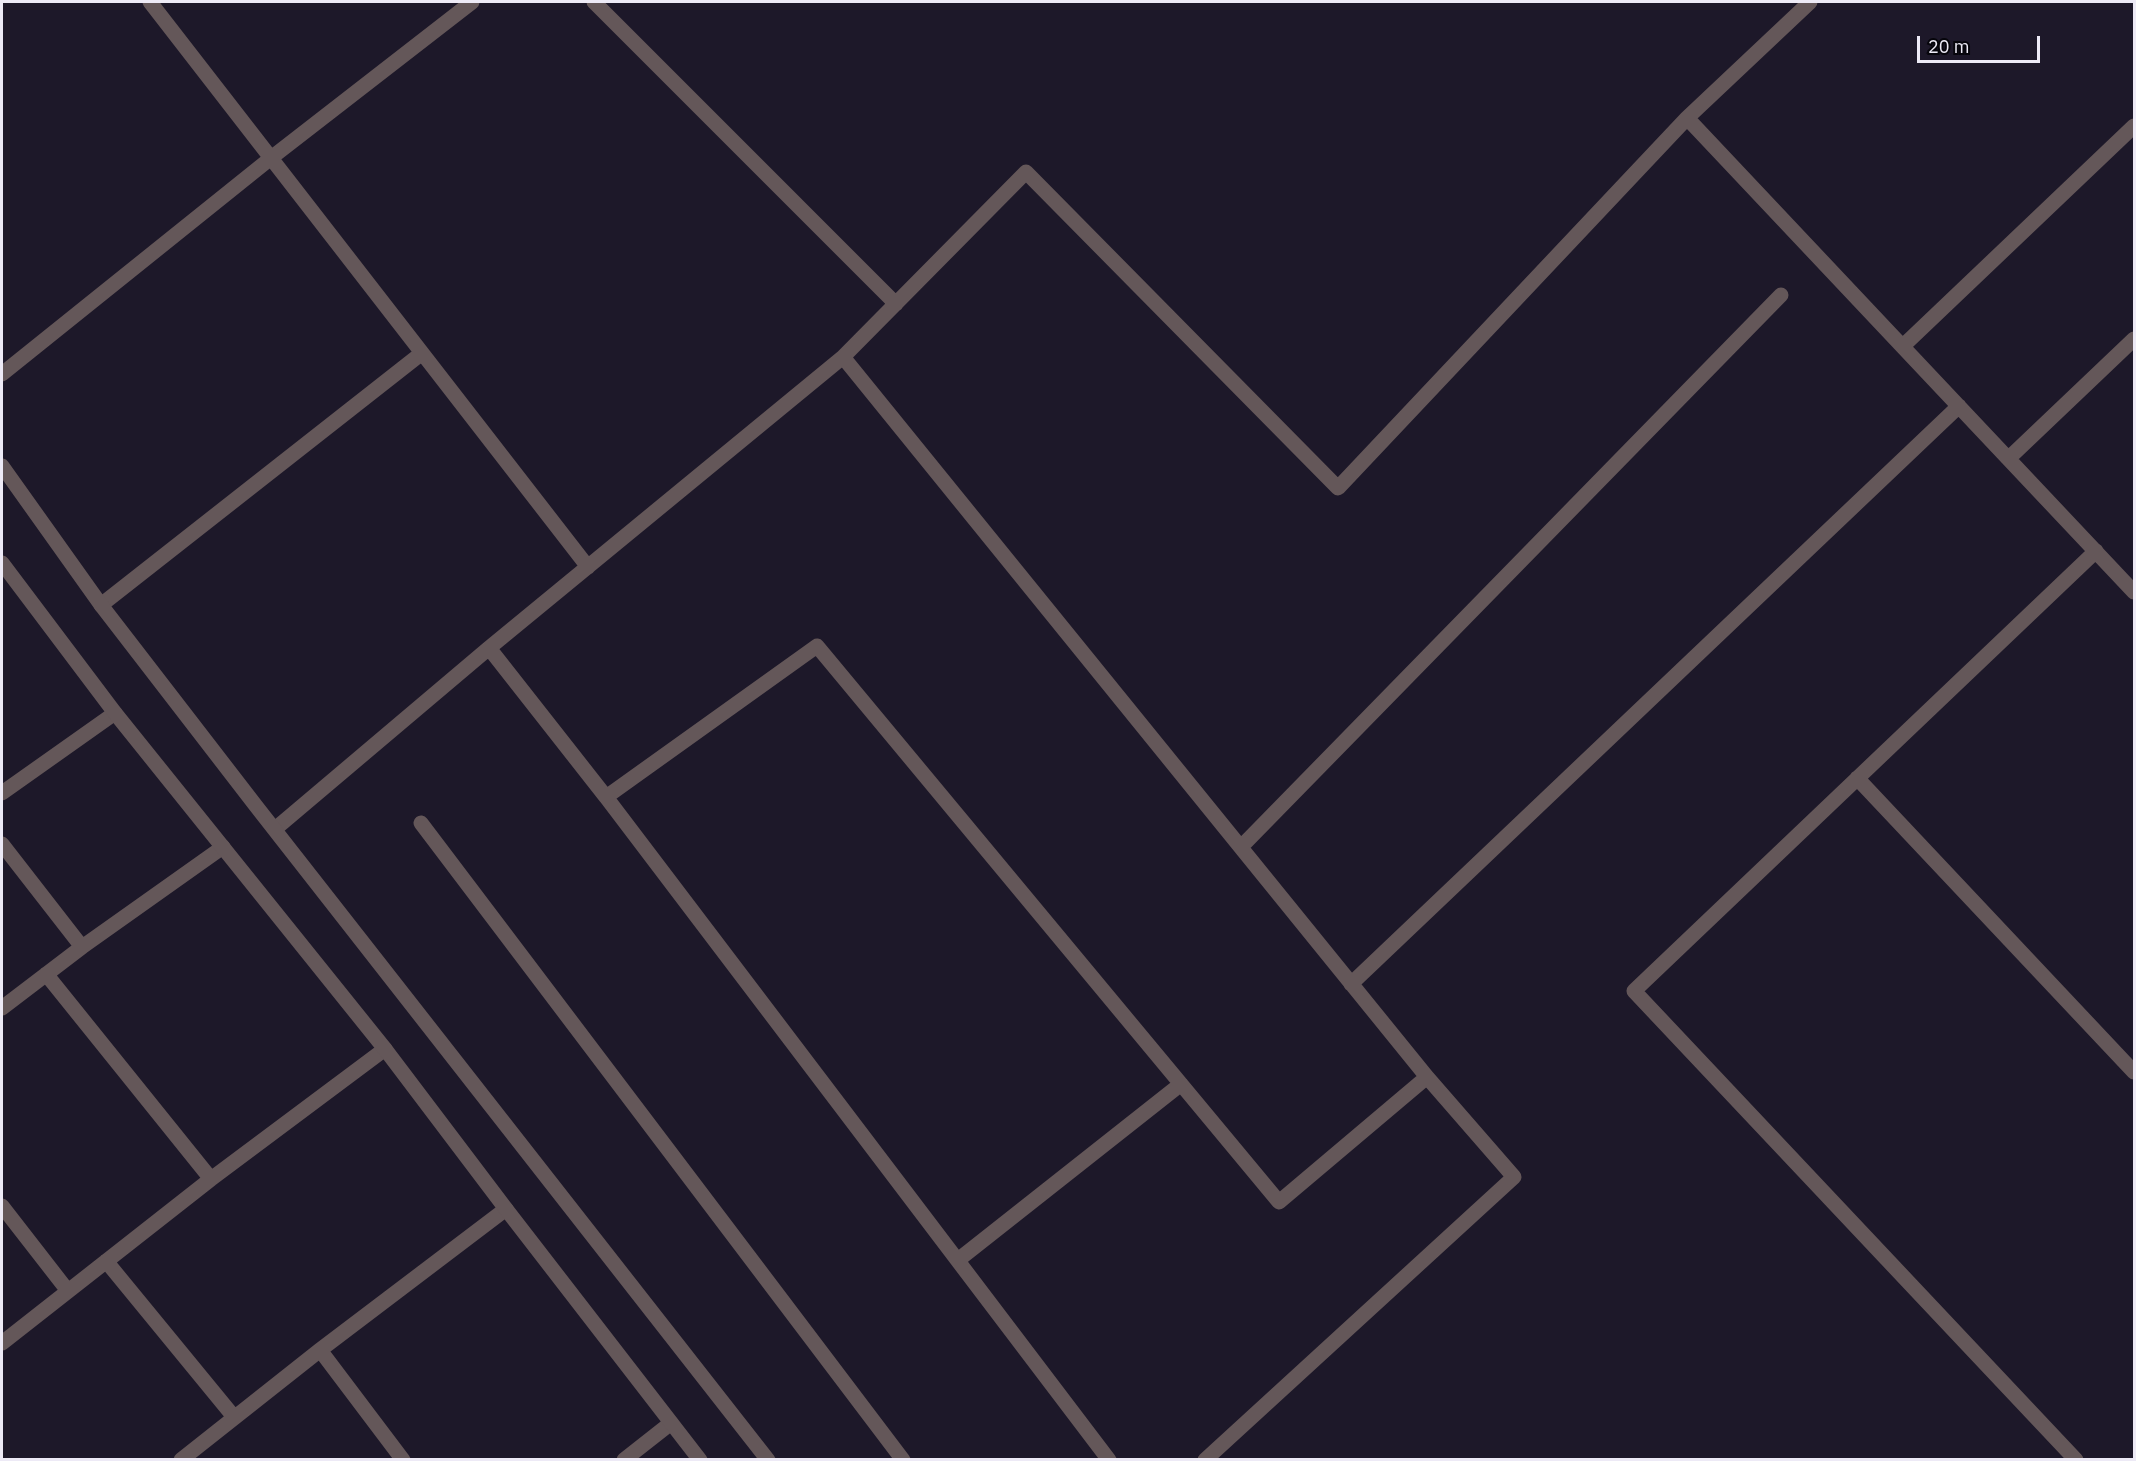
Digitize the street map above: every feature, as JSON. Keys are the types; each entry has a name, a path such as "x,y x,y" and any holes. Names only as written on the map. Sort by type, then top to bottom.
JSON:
{"street":[{"path":"150,2 588,567"},
{"path":"2,374 272,158 472,2"},
{"path":"594,2 896,304"},
{"path":"275,829 489,648 843,357 1026,172 1338,488 1687,118 1810,2"},
{"path":"1687,118 2134,592"},
{"path":"1903,346 2134,126"},
{"path":"1241,847 1781,295"},
{"path":"2009,458 2134,339"},
{"path":"102,604 422,353"},
{"path":"843,357 1427,1077 1514,1176 1205,1460"},
{"path":"1351,984 1959,406"},
{"path":"2,466 102,604 275,829 768,1460"},
{"path":"2076,1460 1634,991 2096,551"},
{"path":"2,563 115,713 385,1049 700,1460"},
{"path":"606,796 817,646 1279,1202 1427,1077"},
{"path":"489,648 606,796 1109,1460"},
{"path":"2,793 115,713"},
{"path":"1857,778 2134,1072"},
{"path":"421,823 903,1460"},
{"path":"2,844 82,947"},
{"path":"2,1008 82,947 223,847"},
{"path":"46,974 211,1179"},
{"path":"2,1343 211,1179 385,1049"},
{"path":"958,1260 1181,1084"},
{"path":"2,1206 68,1291"},
{"path":"181,1460 320,1350 506,1209"},
{"path":"106,1261 234,1417"},
{"path":"320,1350 403,1460"},
{"path":"624,1460 671,1422"}]}
